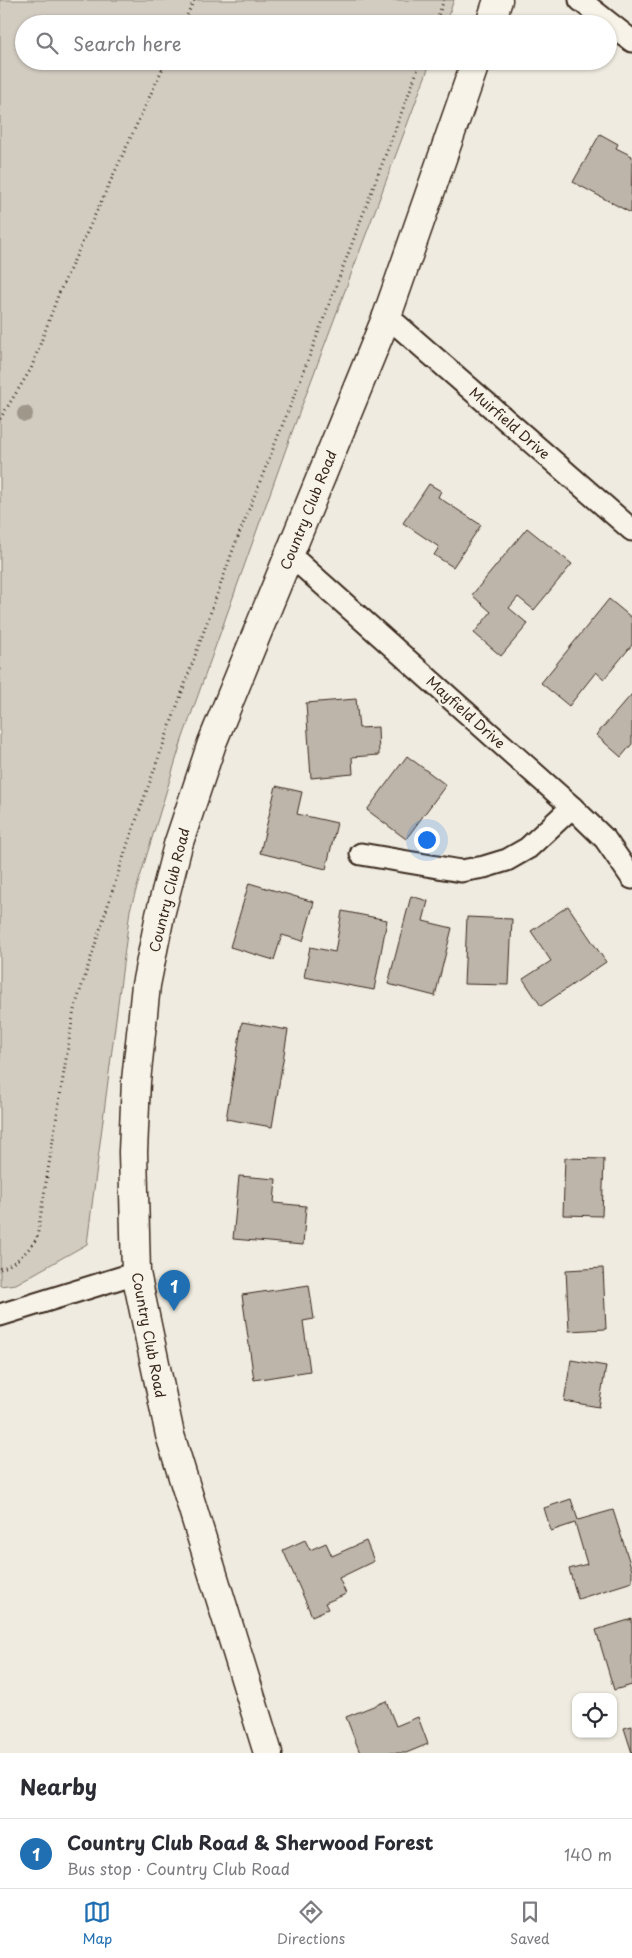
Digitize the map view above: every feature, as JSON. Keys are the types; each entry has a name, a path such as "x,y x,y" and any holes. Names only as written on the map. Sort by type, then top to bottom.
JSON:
{"main road":[{"path":"493,15 498,0"},
{"name":"Country Club Road","path":"268,1753 170,1435 136,1273 132,1152 136,1080 146,985 160,915 178,845 212,743 387,316 473,70"}],"street":[{"path":"580,0 599,15"},
{"path":"617,29 632,41"},
{"name":"Muirfield Drive","path":"387,316 632,530"},
{"name":"Mayfield Drive","path":"290,555 572,807 605,839 632,878"},
{"path":"361,854 461,871 484,867 507,860 528,848 572,807"},
{"path":"0,1316 136,1273"}],"path":[{"path":"187,15 194,0"},
{"path":"438,15 444,0"},
{"path":"0,419 31,369 59,293 162,70"},
{"path":"0,1269 7,1267 20,1258 37,1238 74,1010 128,843 234,547 300,382 418,70"}],"shaded area":[{"path":"0,0 454,0 448,15 15,15 15,70 428,70 292,432 182,740 130,910 87,1244 16,1284 0,1286"}],"building":[{"path":"600,134 618,144 616,148 632,156 631,213 573,182"},
{"path":"429,484 441,491 438,497 481,525 453,567 434,555 439,547 403,523"},
{"path":"527,528 572,564 534,610 518,597 509,608 528,624 501,656 474,633 491,612 472,595"},
{"path":"609,599 632,618 632,645 604,679 596,672 569,706 541,683"},
{"path":"632,694 632,744 621,757 596,735"},
{"path":"356,699 359,728 378,727 379,755 352,757 353,774 311,778 306,703"},
{"path":"407,756 446,785 406,839 367,810"},
{"path":"276,786 302,792 297,814 337,823 326,869 260,853"},
{"path":"249,883 314,902 303,941 282,935 274,960 230,947"},
{"path":"411,896 428,901 423,921 452,928 435,996 388,984"},
{"path":"568,906 606,962 541,1006 523,979 551,961 531,931"},
{"path":"342,911 387,920 374,990 304,977 310,947 335,952"},
{"path":"467,917 512,919 509,985 464,984"},
{"path":"242,1022 288,1030 272,1127 226,1119"},
{"path":"565,1158 604,1159 602,1216 563,1215"},
{"path":"239,1176 276,1179 274,1203 306,1206 303,1245 233,1239"},
{"path":"603,1268 606,1329 569,1331 566,1270"},
{"path":"309,1285 314,1319 303,1321 310,1371 254,1380 242,1295"},
{"path":"571,1360 606,1366 599,1407 564,1401"},
{"path":"571,1499 578,1520 613,1510 632,1570 632,1582 578,1599 569,1569 587,1564 575,1523 551,1531 544,1508"},
{"path":"305,1540 310,1550 326,1543 332,1556 366,1541 374,1561 339,1578 346,1594 325,1603 328,1609 312,1616 283,1550"},
{"path":"632,1619 632,1685 614,1690 596,1630"},
{"path":"386,1701 396,1726 418,1717 428,1744 406,1753 360,1753 346,1717"},
{"path":"632,1726 632,1753 624,1728"}],"place":[{"name":"Country Club Road & Sherwood Forest","path":"174,1311"}]}
